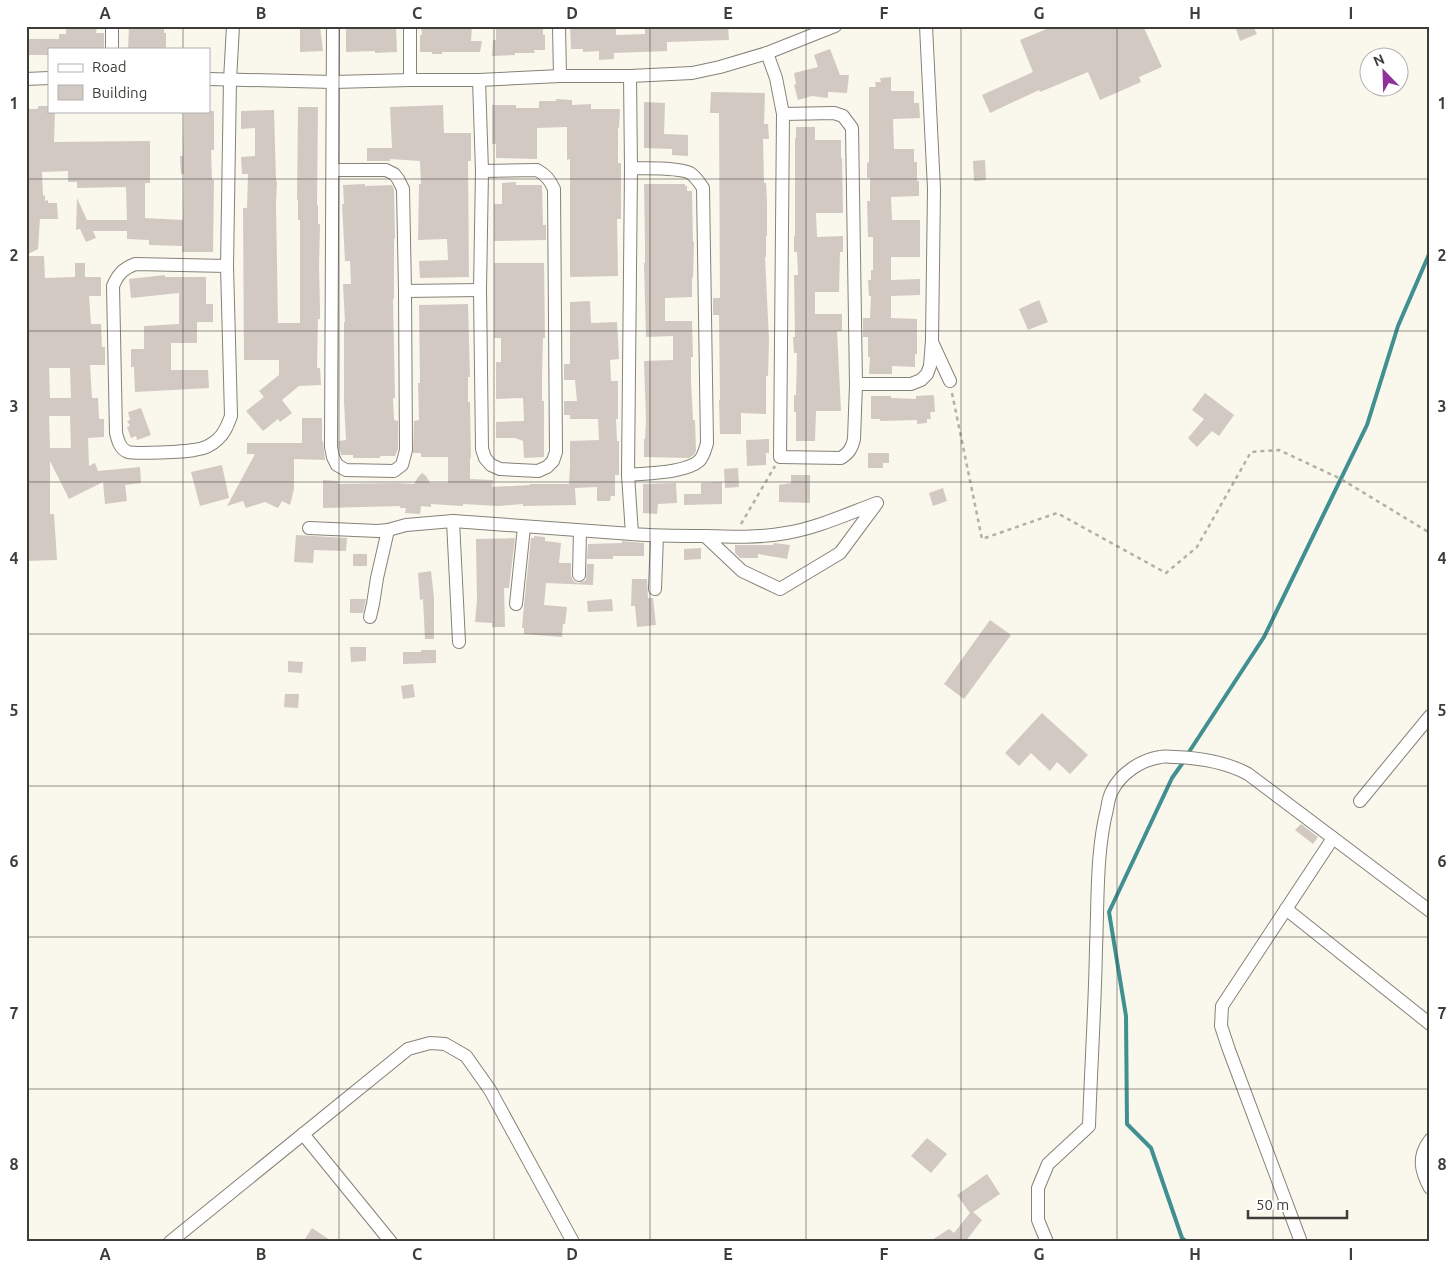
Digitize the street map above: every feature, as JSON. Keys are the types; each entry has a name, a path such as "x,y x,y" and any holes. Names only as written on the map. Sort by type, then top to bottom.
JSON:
{"street":[{"path":"112,26 112,48"},
{"path":"227,266 135,264 123,269 117,276 114,286 116,433 122,448 128,452 194,450 207,447 219,439 227,428 230,416 227,266 230,80 234,26"},
{"path":"333,26 331,447 333,458 337,465 346,470 394,471 402,465 406,450 403,189 394,174 386,170 333,170"},
{"path":"410,26 410,80"},
{"path":"559,26 560,76"},
{"path":"210,79 333,82 479,80 692,73 766,53 835,26"},
{"path":"856,384 911,384 921,380 927,374 930,366 934,189 926,26"},
{"path":"766,53 776,78 783,114 780,457 841,458 848,454 854,439 856,384 852,128 843,116 834,113 783,114"},
{"path":"630,76 628,475 632,534"},
{"path":"26,79 48,78"},
{"path":"479,80 482,171 480,290 482,449 485,458 491,465 500,469 538,471 547,467 553,461 556,452 554,189 550,180 537,170 482,171"},
{"path":"628,475 682,469 692,465 700,460 705,452 707,443 703,188 691,174 683,171 631,168"},
{"path":"405,291 480,290"},
{"path":"932,340 950,380"},
{"path":"310,528 378,531 406,525 453,521 657,536 705,536 736,537 795,531 877,503 840,553 780,589 742,571 705,536"},
{"path":"453,521 459,642"},
{"path":"516,604 524,527"},
{"path":"370,617 376,578 388,530"},
{"path":"579,575 580,531"},
{"path":"654,589 657,536"},
{"path":"1360,801 1430,716"},
{"path":"1047,1242 1038,1220 1038,1188 1048,1164 1088,1126 1097,902 1102,828 1111,792 1121,778 1134,767 1160,757 1197,758 1236,767 1248,774 1430,911"},
{"path":"1301,1242 1229,1050 1221,1026 1222,1006 1333,838"},
{"path":"1286,909 1430,1024"},
{"path":"170,1242 408,1049 430,1043 445,1044 466,1056 490,1090 570,1241"},
{"path":"303,1134 391,1242"},
{"path":"1430,1140 1426,1144 1420,1162 1430,1188"}],"path":[{"path":"950,380 982,539 1057,513 1166,573 1197,547 1251,452 1279,450 1340,479 1430,532"},
{"path":"736,537 750,508 780,457"}],"building":[{"path":"66,26 97,26 96,33 104,33 104,48 48,48 48,55 26,55 26,39 59,39 59,34 66,34"},
{"path":"129,26 164,26 166,48 128,48"},
{"path":"300,26 320,26 323,51 300,52"},
{"path":"346,26 396,26 397,52 346,52"},
{"path":"421,26 472,26 471,41 482,41 480,52 442,52 442,54 432,54 432,52 420,52"},
{"path":"496,26 543,26 545,50 534,50 535,53 492,56 493,40 496,40"},
{"path":"570,26 616,26 616,35 645,34 645,26 728,26 729,40 667,42 667,51 614,53 614,59 599,60 599,51 583,52 583,49 571,49"},
{"path":"1054,26 1143,26 1162,67 1139,77 1141,82 1100,100 1088,72 1040,92 1039,90 990,113 982,95 1033,72 1020,40"},
{"path":"1235,26 1253,26 1257,34 1240,41"},
{"path":"830,49 840,75 849,75 847,93 828,92 828,98 812,96 798,100 794,85 796,84 794,73 818,67 814,55"},
{"path":"891,77 891,91 914,91 914,103 919,103 920,118 893,119 894,149 914,149 914,162 917,162 919,196 891,197 892,220 920,220 920,257 891,257 891,280 920,279 920,295 891,296 891,318 917,319 917,354 915,354 915,367 892,366 892,374 869,374 868,337 863,337 863,318 870,318 871,296 869,296 868,280 871,280 871,270 873,270 873,237 868,237 867,201 870,201 870,178 867,178 867,163 869,162 869,87 876,87 875,82 881,82 880,78"},
{"path":"711,92 765,93 764,124 768,124 769,139 763,139 764,183 766,183 767,202 765,257 769,340 768,376 766,376 766,414 741,413 741,434 720,434 719,315 713,315 713,298 720,298 719,113 710,113"},
{"path":"556,99 572,100 572,105 591,104 591,109 620,109 618,163 621,163 621,219 617,219 618,276 570,277 570,159 567,160 567,127 537,128 537,159 496,158 496,144 492,144 492,105 516,105 516,108 539,108 539,101 556,101"},
{"path":"644,102 665,103 664,134 688,135 688,156 672,155 672,149 644,148"},
{"path":"443,105 444,133 471,133 471,161 468,161 469,277 420,278 419,261 448,260 447,239 418,240 419,184 421,184 420,161 390,159 390,161 367,161 367,148 392,148 390,107"},
{"path":"39,106 48,106 48,112 55,112 54,142 150,141 150,183 145,183 145,218 183,220 184,174 181,174 180,156 183,156 184,112 214,111 214,150 211,150 212,180 214,180 213,252 182,252 182,246 149,245 149,240 127,239 127,231 93,231 96,238 86,242 80,229 76,230 77,198 87,220 127,220 126,187 77,188 77,182 68,182 68,171 42,172 43,196 45,195 45,201 48,200 48,203 57,203 58,219 40,219 38,249 26,255 26,109 37,109"},
{"path":"298,107 318,107 317,205 318,224 320,224 320,319 318,319 317,368 320,368 321,385 299,386 282,400 292,413 280,422 278,419 263,431 246,411 264,397 259,391 279,375 279,360 244,360 243,208 247,208 248,174 242,174 241,157 255,156 255,128 241,129 241,111 274,110 277,181 278,323 300,323 300,220 298,220 297,200"},
{"path":"796,127 815,127 815,140 841,140 843,213 816,213 817,237 843,236 843,252 840,252 839,292 815,292 815,314 842,314 842,331 837,331 841,411 816,411 815,441 796,441 796,412 794,412 797,353 794,353 793,337 795,337 794,275 798,275 797,252 794,252"},
{"path":"985,160 986,180 974,181 973,161"},
{"path":"516,182 516,185 542,185 543,225 546,225 546,240 494,241 494,204 502,204 502,183"},
{"path":"365,184 365,186 392,185 394,190 393,299 395,398 393,398 394,420 398,421 398,449 395,456 380,456 380,458 353,458 353,455 341,455 339,446 339,441 346,440 343,284 351,284 350,261 345,261 343,185"},
{"path":"644,184 685,184 687,191 692,191 694,242 692,297 665,298 665,321 692,321 693,357 691,357 691,380 696,451 689,458 644,457 646,420 644,361 673,360 673,336 646,337"},
{"path":"26,256 44,256 45,278 75,277 75,263 85,263 85,277 101,277 101,296 89,296 91,324 101,324 102,347 105,347 105,365 90,365 92,398 98,398 99,419 104,419 104,437 88,438 89,466 95,463 98,471 140,467 141,483 125,485 127,501 105,504 103,482 69,499 50,461 50,514 54,514 57,560 26,561","holes":["49,368 70,368 71,398 50,398","49,416 70,416 71,448 50,448"]},
{"path":"494,263 544,263 545,338 543,338 542,401 544,401 544,457 524,458 523,441 515,438 496,438 496,422 524,421 523,398 496,399 496,362 501,362 501,338 494,338"},
{"path":"165,275 165,277 206,277 206,304 213,304 213,322 197,322 197,343 171,343 171,370 208,370 209,388 135,392 134,367 131,367 131,349 144,349 144,326 179,324 179,293 131,298 129,279"},
{"path":"1039,300 1048,322 1028,330 1019,309"},
{"path":"590,301 591,323 617,322 619,359 610,360 611,381 618,381 618,419 616,419 617,441 619,441 619,475 615,475 615,496 611,496 610,501 597,501 597,487 575,488 576,505 523,506 523,504 499,506 463,504 463,506 431,504 431,507 421,506 420,514 405,513 406,508 400,508 400,506 323,508 323,480 338,481 338,484 414,484 422,473 430,483 448,483 448,457 421,457 421,453 413,453 414,421 419,420 419,305 468,304 470,479 493,480 492,487 530,484 569,484 570,441 599,440 598,419 570,419 570,415 564,415 564,401 577,401 575,380 564,380 564,364 570,364 570,302"},
{"path":"1205,393 1234,415 1219,436 1212,431 1197,447 1188,438 1204,419 1192,410"},
{"path":"934,395 935,412 930,412 931,419 927,419 927,423 917,424 917,420 880,421 880,419 871,419 871,396 916,399 916,396"},
{"path":"141,408 151,435 137,440 136,436 131,438 127,427 130,426 127,421 130,420 128,412"},
{"path":"302,418 322,418 322,441 325,460 294,459 294,489 290,505 282,501 278,508 265,502 246,508 243,501 227,506 255,454 247,454 247,443 302,443"},
{"path":"769,439 769,453 766,453 766,465 747,466 746,440"},
{"path":"868,453 889,453 889,463 883,463 883,468 868,468"},
{"path":"222,465 229,498 200,506 191,472"},
{"path":"738,468 739,487 725,488 724,469"},
{"path":"791,475 810,475 810,503 779,502 779,485 791,483"},
{"path":"722,482 722,504 684,505 684,494 701,494 701,483"},
{"path":"676,483 677,503 658,504 657,514 643,513 643,484"},
{"path":"943,488 947,501 933,506 929,493"},
{"path":"296,535 347,538 346,551 314,550 313,563 294,562"},
{"path":"534,536 545,537 545,541 561,543 559,563 571,563 571,575 575,582 579,583 586,580 587,564 594,564 593,585 546,583 544,605 567,607 562,637 524,634 524,628 522,628 531,538 534,538"},
{"path":"515,538 509,588 504,588 505,627 492,627 492,623 475,622 477,600 476,539"},
{"path":"622,541 644,543 644,556 613,556 613,559 587,559 588,544 622,543"},
{"path":"774,543 790,545 787,559 758,554 758,558 740,558 735,553 735,545 773,545"},
{"path":"701,548 701,559 684,560 684,549"},
{"path":"353,554 367,554 367,566 353,566"},
{"path":"431,571 434,598 434,639 425,639 423,599 420,600 418,573"},
{"path":"632,579 647,579 648,598 653,598 656,625 637,627 635,606 631,606"},
{"path":"350,599 366,599 363,613 350,613"},
{"path":"612,599 613,611 588,612 587,601"},
{"path":"990,620 1011,635 964,699 944,684"},
{"path":"350,647 366,647 366,661 351,662"},
{"path":"421,650 436,650 436,663 403,664 403,652 421,652"},
{"path":"288,661 303,662 302,673 288,672"},
{"path":"413,684 415,697 403,699 401,686"},
{"path":"285,694 299,694 298,708 284,707"},
{"path":"1042,713 1088,755 1070,774 1057,762 1050,771 1031,753 1019,766 1005,753"},
{"path":"1301,824 1318,837 1313,844 1295,830"},
{"path":"927,1138 947,1154 931,1173 911,1156"},
{"path":"987,1174 1000,1194 973,1212 982,1220 965,1242 929,1242 949,1229 954,1233 970,1213 957,1195"},
{"path":"312,1228 333,1242 303,1242"}],"waterway":[{"path":"1187,755 1264,637 1367,425 1398,326 1430,252"},
{"path":"1184,761 1172,778 1109,912 1126,1016 1127,1124 1151,1148 1182,1238 1187,1242"}]}
